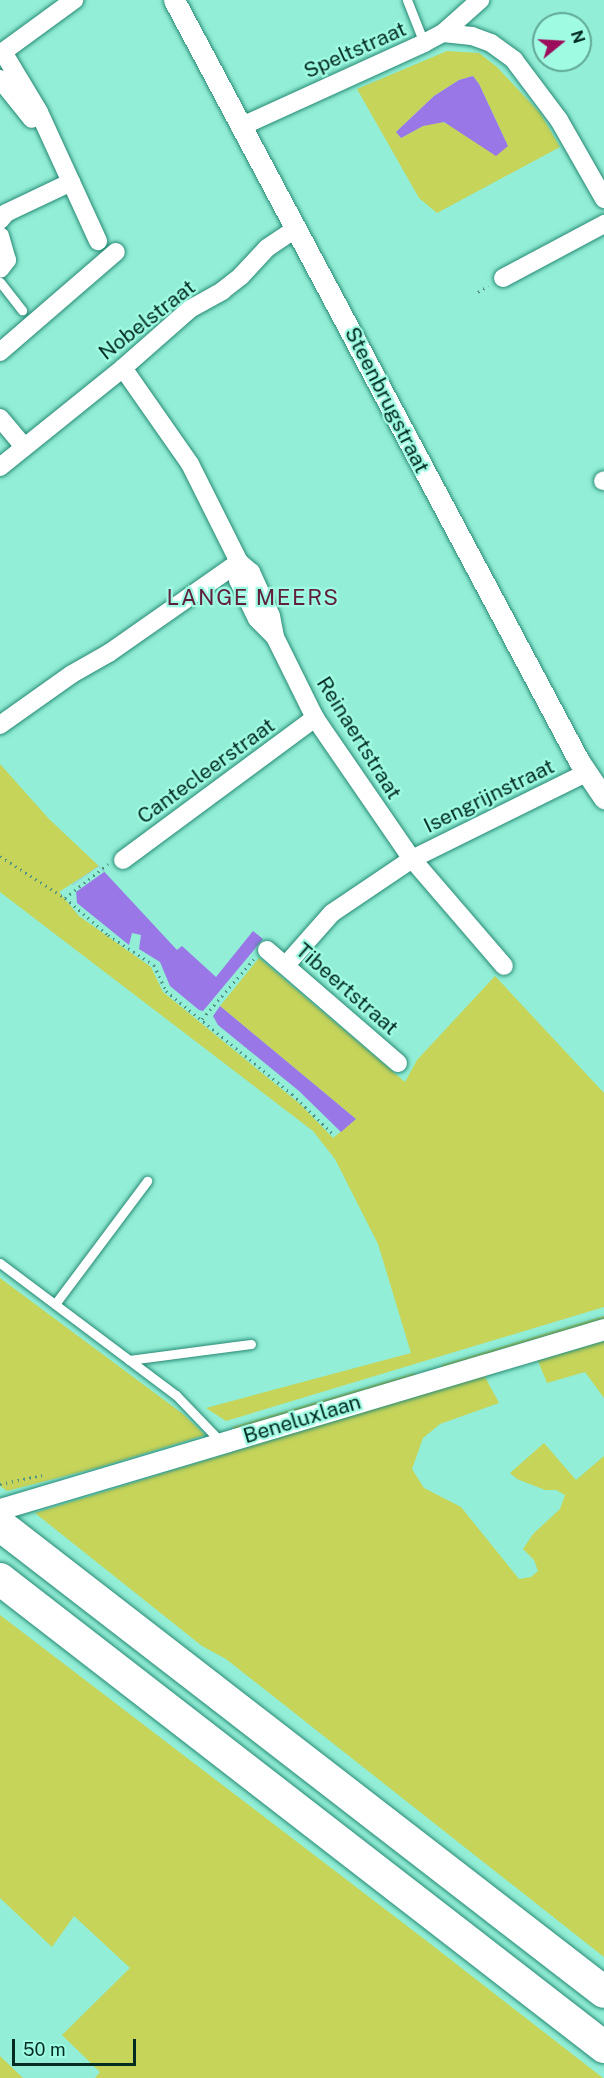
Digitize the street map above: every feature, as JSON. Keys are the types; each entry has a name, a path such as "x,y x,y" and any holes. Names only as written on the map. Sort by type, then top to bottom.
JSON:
{"highway":[{"path":"0,1525 604,1992"},
{"path":"0,1579 604,2047"}],"street":[{"path":"74,0 2,53 39,112 60,153 98,241"},
{"name":"Steenbrugstraat","path":"174,0 186,18 240,127 297,228 448,520 586,774 604,798"},
{"name":"Speltstraat","path":"240,127 424,43 442,33 480,0"},
{"path":"442,33 472,36 491,43 514,60 559,120 602,191"},
{"path":"0,79 60,153"},
{"path":"0,220 6,213 71,182"},
{"path":"503,278 604,224"},
{"name":"Nobelstraat","path":"0,466 123,368 190,309 222,291 241,276 267,248 297,228"},
{"path":"0,236 7,260 0,269"},
{"path":"0,352 116,252"},
{"name":"Reinaertstraat","path":"123,368 190,464 239,562 238,580 247,599 257,619 276,637 315,718 412,859"},
{"path":"0,418 24,447"},
{"path":"0,725 72,674 109,653 239,562"},
{"name":"Cantecleerstraat","path":"123,860 315,718"},
{"name":"Isengrijnstraat","path":"286,965 332,913 412,859 586,774"},
{"name":"Isengrijnstraat","path":"412,859 504,966"},
{"name":"Tibeertstraat","path":"267,950 398,1063"},
{"name":"Beneluxlaan","path":"0,1509 604,1329"}],"lane":[{"path":"407,0 424,43"},
{"path":"0,282 22,310"},
{"path":"55,1304 147,1181"},
{"path":"0,1263 176,1395 223,1443"},
{"path":"129,1360 251,1344"}],"path":[{"path":"0,856 65,898 108,935 154,965 166,991 292,1095 334,1136"},
{"path":"65,898 102,869"},
{"path":"202,1019 262,950 267,950"}],"green space":[{"path":"447,51 479,53 497,67 540,113 560,147 437,213 419,198 357,89","holes":["473,76 508,146 439,121 423,126 401,138 396,132 434,96 459,80"]},
{"path":"0,764 49,819 99,866 59,892 79,916 151,967 163,992 300,1104 333,1138 356,1119 220,1006 259,958 405,1082 417,1060 495,976 604,1093 604,1307 226,1421 206,1408 411,1353 378,1244 335,1159 313,1131 0,892"},
{"path":"0,1278 183,1414 205,1435 100,1467 7,1491 0,1486"},
{"path":"604,1316 604,1323 443,1370 441,1365"},
{"path":"604,1341 604,1398 585,1372 547,1383 538,1361"},
{"path":"414,1373 415,1379 238,1432 232,1427"},
{"path":"484,1375 499,1403 440,1424 423,1438 412,1469 424,1488 461,1507 519,1579 531,1577 538,1571 534,1560 523,1549 533,1534 560,1509 565,1495 556,1490 545,1490 517,1479 510,1473 544,1443 576,1480 604,1456 604,1957 226,1659 202,1646 35,1513"},
{"path":"0,1615 603,2078 95,2078 100,2072 62,2035 130,1968 74,1916 52,1947 0,1898"},
{"path":"0,2056 23,2078 0,2078"}],"shaded area":[{"path":"473,76 508,146 496,156 444,122 423,126 401,138 396,132 434,96 459,80"},
{"path":"99,866 177,950 182,946 216,977 253,931 263,939 203,1011 199,1010 170,986 160,962 139,949 141,935 132,933 129,945 77,903 76,891 72,885"},
{"path":"220,1006 356,1119 341,1132 299,1091 218,1025 213,1016"}],"pier":[{"path":"99,866 104,872 76,892 71,886"}],"district":[{"name":"LANGE MEERS","path":"253,598"}]}
